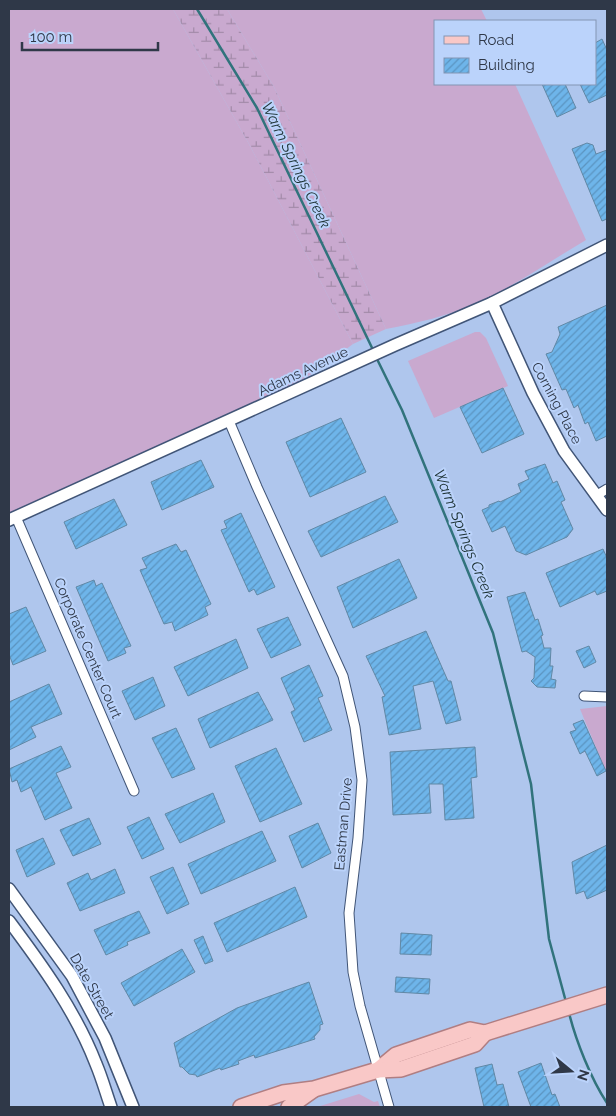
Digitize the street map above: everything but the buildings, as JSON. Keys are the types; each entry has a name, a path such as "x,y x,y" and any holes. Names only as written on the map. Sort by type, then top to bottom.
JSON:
{"main road":[{"path":"241,1107 283,1093 314,1089 378,1070 396,1055 470,1030 485,1033 607,995"},
{"path":"289,1107 314,1089"}],"street":[{"name":"Adams Avenue","path":"12,519 395,345 492,303 607,244"},
{"name":"Corning Place","path":"492,303 533,393 564,451 602,492 607,510"},
{"name":"Eastman Drive","path":"229,422 343,676 355,727 362,780 358,838 349,898 353,972 389,1107"},
{"name":"Corporate Center Court","path":"12,519 134,790"},
{"path":"584,696 607,697"},
{"name":"Date Street","path":"9,889 72,976 109,1046 133,1107"},
{"path":"9,921 55,985 82,1034 96,1063 111,1107"}],"green space":[{"path":"9,9 173,9 249,144 353,344 315,372 286,389 9,514"},
{"path":"173,9 227,9 274,87 386,329 353,344 249,144"},
{"path":"227,9 481,9 486,20 434,20 434,85 515,85 586,240 519,281 477,303 432,319 386,329 274,87"},
{"path":"475,332 480,332 486,338 508,386 434,418 408,361"},
{"path":"607,706 607,774 580,709"},
{"path":"359,1094 374,1102 378,1101 380,1107 317,1107"}],"waterway":[{"name":"Warm Springs Creek","path":"197,9 257,108 374,352"},
{"name":"Warm Springs Creek","path":"376,357 402,410 493,633 531,784 549,939 566,1002"},
{"name":"Warm Springs Creek","path":"569,1013 585,1060 595,1083 607,1103"}]}
